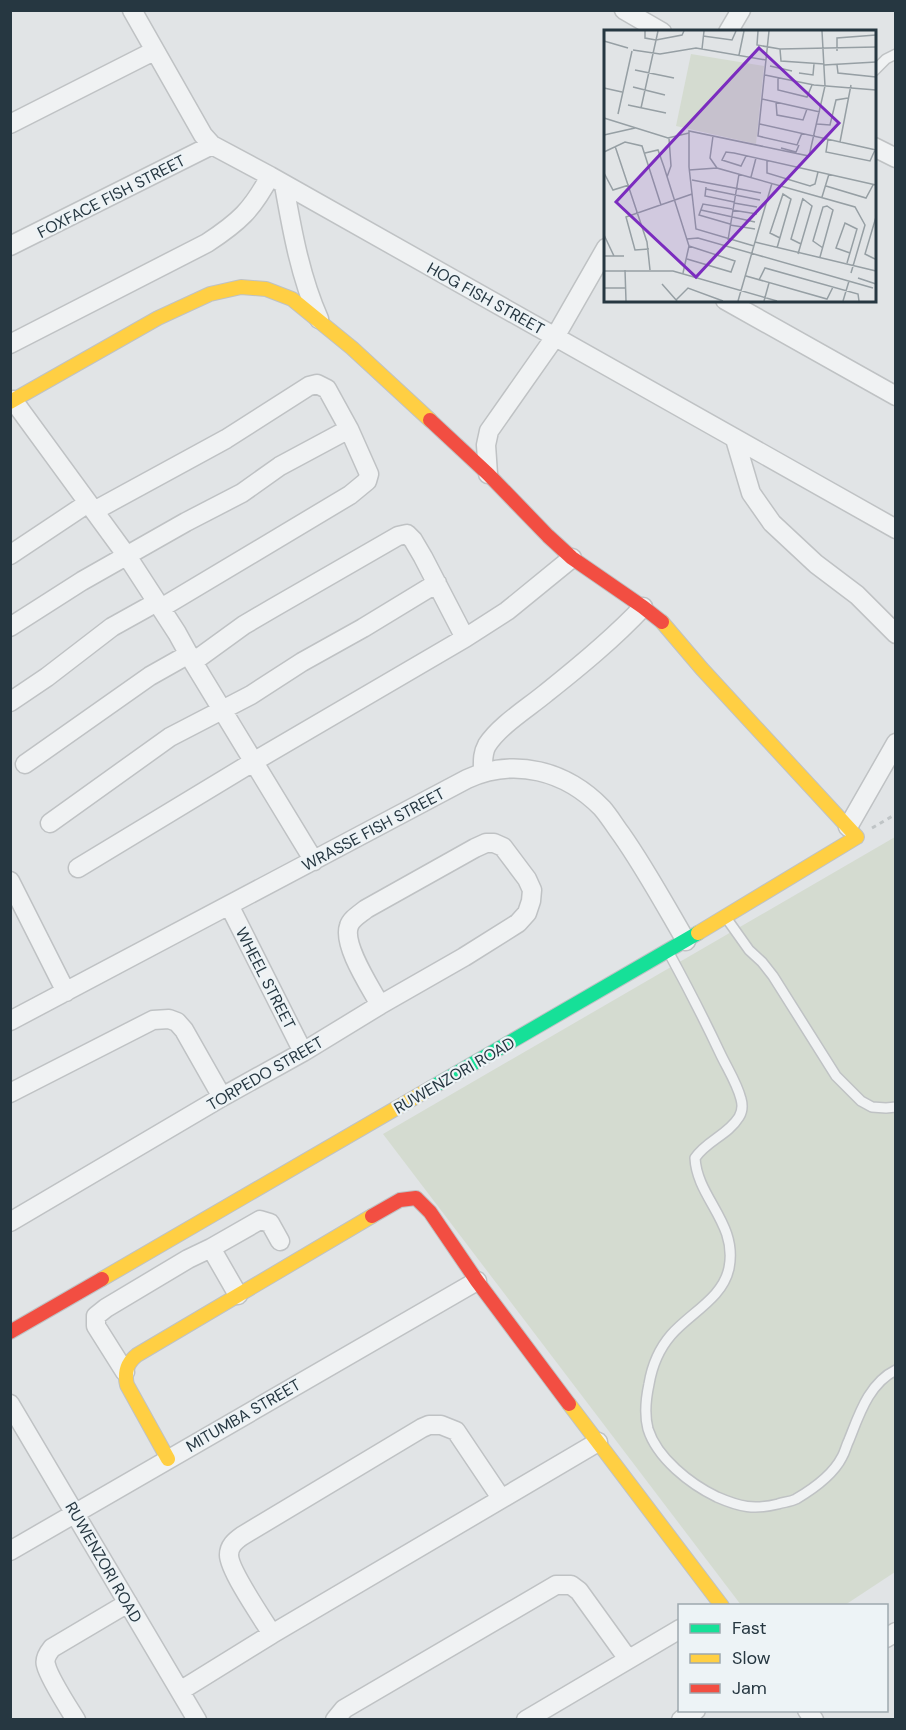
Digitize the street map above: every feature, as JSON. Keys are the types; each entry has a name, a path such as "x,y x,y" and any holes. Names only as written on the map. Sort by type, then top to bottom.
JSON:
{"street":[{"name":"HOG FISH STREET","path":"132,10 203,135 212,145 896,529"},
{"path":"624,10 659,30"},
{"path":"730,30 741,10"},
{"path":"10,124 154,51"},
{"name":"FOXFACE FISH STREET","path":"10,246 212,145"},
{"path":"876,148 896,158"},
{"path":"10,344 207,243 224,232 277,181 303,277 321,322"},
{"path":"488,474 486,445 489,431 555,337 604,251"},
{"path":"314,861 177,633 127,556 12,401 158,318 210,294 241,287 266,289 292,299 321,322 488,474 572,558 643,607 670,630 702,669 853,832 896,743"},
{"path":"729,302 896,396"},
{"path":"10,555 91,507 226,439 309,386 317,384 327,389 349,429 369,474 367,481 359,488 159,605 112,627 10,702"},
{"path":"10,627 82,581 242,493 280,466 349,429"},
{"path":"735,439 751,493 772,523 803,552 857,596 896,634"},
{"path":"25,764 150,676 191,658 403,534 409,535 413,540 465,638"},
{"path":"78,868 465,638 507,611 572,558"},
{"path":"50,823 170,737 251,695 302,662 437,583"},
{"path":"483,772 483,753 496,734 587,660 643,607"},
{"name":"WRASSE FISH STREET","path":"10,1021 483,772 512,768 536,770 562,779 584,792 602,809 629,846 686,940"},
{"name":"RUWENZORI ROAD","path":"10,1332 726,917 853,832"},
{"name":"TORPEDO STREET","path":"10,1222 303,1052 518,923 527,913 532,890 527,879 503,847 494,843 486,843 474,848 366,909 353,920 348,927 351,949 380,1005"},
{"path":"10,881 66,992"},
{"name":"WHEEL STREET","path":"229,905 303,1052"},
{"path":"10,1093 153,1020 161,1019 177,1022 184,1030 222,1097"},
{"path":"125,1372 129,1361 137,1355 400,1200 416,1198 430,1212 477,1281 720,1604"},
{"path":"168,1459 127,1385 125,1372 96,1326 96,1316 188,1259 260,1220 270,1223 280,1241"},
{"path":"211,1248 238,1295"},
{"name":"MITUMBA STREET","path":"10,1551 477,1281"},
{"name":"RUWENZORI ROAD","path":"10,1404 197,1719"},
{"path":"272,1634 232,1567 229,1553 233,1544 242,1536 422,1428 429,1425 441,1425 456,1431 501,1498"},
{"path":"180,1691 597,1442"},
{"path":"335,1719 344,1709 556,1585 571,1585 579,1591 628,1659"},
{"path":"76,1719 47,1669 45,1662 47,1654 52,1648 128,1603"},
{"path":"526,1719 678,1630"}],"lane":[{"path":"876,69 886,59 896,54"},
{"path":"726,917 749,950 773,976 836,1076 861,1101 872,1107 896,1107"},
{"path":"668,951 734,1082 742,1110 732,1126 700,1149 694,1158 698,1176 728,1233 731,1254 729,1269 719,1291 672,1334 661,1349 651,1372 647,1392 645,1410 648,1430 663,1455 682,1476 736,1506 762,1508 794,1500 832,1472 842,1457 865,1401 876,1387 896,1370"}],"path":[{"path":"853,832 896,814"}],"shaded area":[{"path":"895,837 895,1572 847,1604 740,1604 383,1134"}],"traffic: fast":[{"path":"431,1088 698,933"}],"traffic: slow":[{"path":"10,402 158,318 210,294 241,287 266,289 292,299 352,348 430,420"},
{"path":"662,622 702,669 857,837 698,933"},
{"path":"102,1279 431,1088"},
{"path":"168,1459 127,1385 126,1372 131,1361 137,1355 372,1216"},
{"path":"569,1404 720,1604"}],"traffic: jam":[{"path":"430,420 572,558 662,622"},
{"path":"372,1216 400,1200 416,1198 430,1212 477,1281 569,1404"},
{"path":"10,1332 102,1279"}]}
